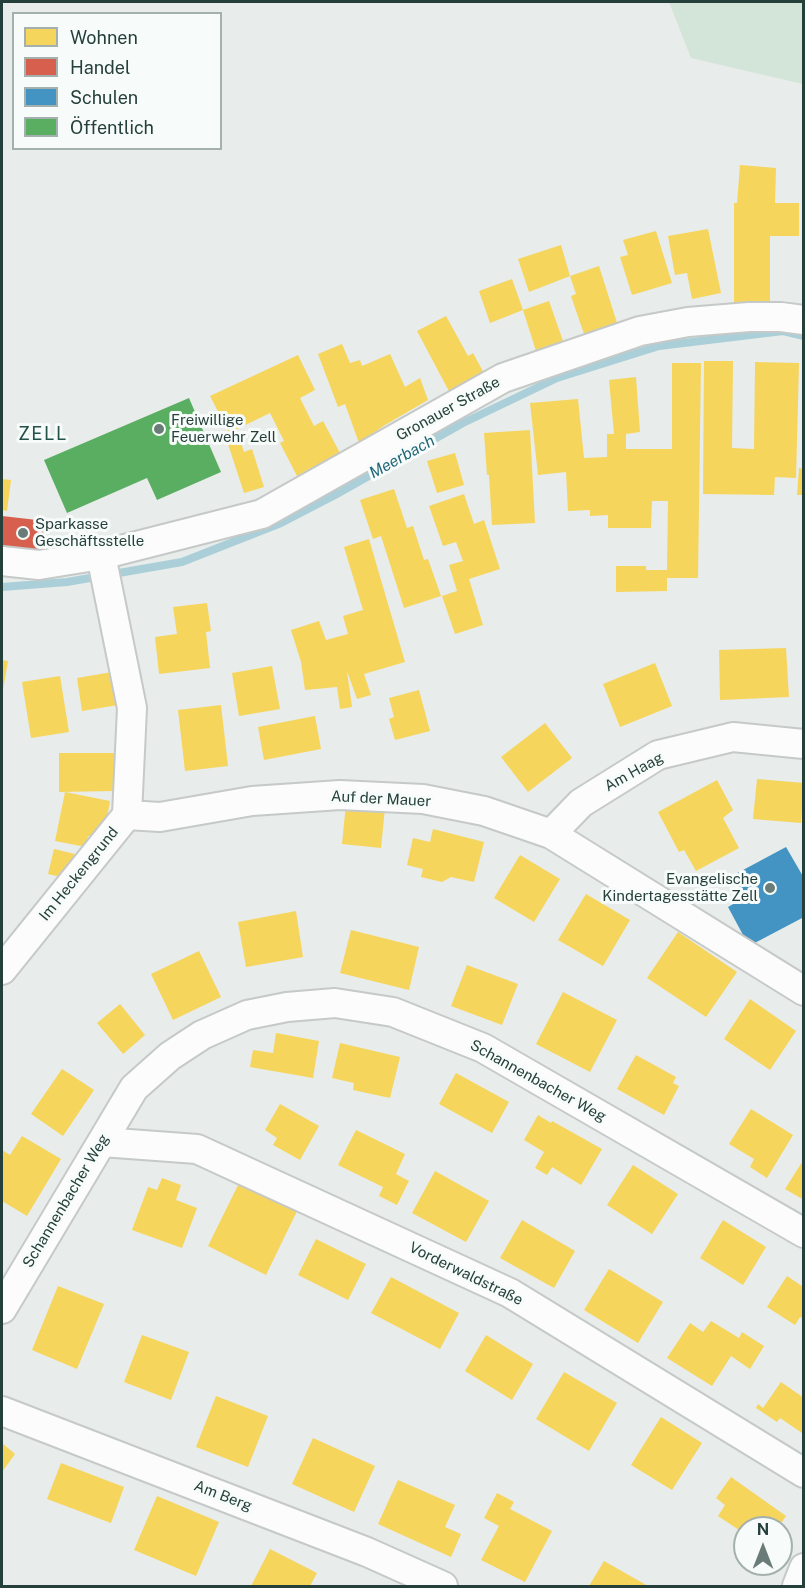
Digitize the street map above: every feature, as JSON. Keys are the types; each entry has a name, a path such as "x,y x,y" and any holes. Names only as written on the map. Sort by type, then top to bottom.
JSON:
{"street":[{"name":"Gronauer Straße","path":"2,561 103,569 262,514 503,378 581,350 640,331 688,322 749,317 804,320"},
{"name":"Im Heckengrund","path":"2,970 127,815 132,708 103,569"},
{"name":"Am Haag","path":"551,834 581,803 657,755 733,737 804,744"},
{"name":"Auf der Mauer","path":"127,815 160,817 252,801 340,795 423,799 484,811 551,834 804,990"},
{"name":"Schannenbacher Weg","path":"2,1309 134,1088 170,1056 202,1035 247,1015 286,1007 335,1003 393,1012 483,1048 804,1233"},
{"name":"Vorderwaldstraße","path":"102,1142 197,1149 510,1293 804,1473"},
{"name":"Am Berg","path":"2,1411 367,1552 443,1587"},
{"path":"797,1587 804,1568"}],"green space":[{"path":"669,2 803,2 803,84 691,58"}],"building: Wohnen":[{"path":"740,165 776,168 775,203 799,203 799,236 770,236 770,305 734,305 734,203 737,203"},
{"path":"708,229 721,293 692,299 687,273 675,275 668,236"},
{"path":"656,231 672,283 632,295 620,257 628,255 623,240"},
{"path":"561,245 570,276 529,292 518,259"},
{"path":"599,266 617,323 584,334 571,296 576,294 570,276"},
{"path":"512,279 523,310 490,323 479,291"},
{"path":"549,301 563,341 536,351 523,310"},
{"path":"446,316 468,356 473,353 486,377 451,395 417,331"},
{"path":"342,344 350,363 360,360 362,366 390,354 405,387 420,378 428,400 359,443 345,404 338,407 318,354"},
{"path":"298,355 315,390 300,398 314,426 323,421 340,453 297,476 280,443 284,441 270,413 229,433 210,396"},
{"path":"704,361 733,361 732,448 754,449 755,362 799,363 796,478 775,477 774,495 703,494"},
{"path":"672,363 701,363 698,578 667,578 667,591 616,592 616,566 646,566 646,570 667,570 668,501 652,501 651,528 608,528 608,515 590,516 590,510 568,511 566,472 538,475 530,403 578,399 584,458 607,457 607,434 614,434 609,380 636,377 640,432 626,434 626,449 672,449"},
{"path":"530,430 535,523 492,525 484,433"},
{"path":"240,440 244,452 252,449 264,487 244,493 228,444"},
{"path":"455,453 464,485 437,493 427,461"},
{"path":"799,468 804,469 804,495 797,495"},
{"path":"2,479 11,480 7,511 2,510"},
{"path":"394,489 407,528 413,526 424,560 428,559 441,596 404,608 381,536 373,539 360,500"},
{"path":"464,494 474,524 484,520 500,569 469,579 483,625 455,634 442,596 457,591 449,565 463,561 456,542 443,546 429,506"},
{"path":"369,539 405,662 364,674 371,695 357,699 347,671 352,707 340,709 337,687 305,690 301,662 291,630 319,621 326,640 348,634 343,616 363,610 344,547"},
{"path":"207,603 211,631 206,632 210,668 159,674 155,637 177,634 173,607"},
{"path":"786,648 789,697 720,700 719,650"},
{"path":"2,660 8,661 3,690 2,690"},
{"path":"655,663 672,706 620,727 603,684"},
{"path":"272,666 280,709 239,716 232,673"},
{"path":"112,672 118,705 82,711 77,678"},
{"path":"60,676 69,732 31,738 22,682"},
{"path":"419,690 430,731 395,740 389,719 394,717 389,698"},
{"path":"221,705 228,766 185,771 178,710"},
{"path":"315,716 321,749 264,760 258,727"},
{"path":"545,723 572,758 528,792 501,757"},
{"path":"59,753 114,753 114,791 59,792"},
{"path":"757,779 804,783 801,823 753,819"},
{"path":"717,780 733,810 723,818 739,848 696,871 684,850 679,852 658,812"},
{"path":"65,792 110,801 103,839 88,836 86,847 55,841"},
{"path":"346,804 385,808 381,848 342,844"},
{"path":"433,829 484,842 474,882 451,877 442,882 421,877 423,869 407,865 413,838 430,842"},
{"path":"54,849 75,854 69,879 48,874"},
{"path":"520,855 560,879 534,922 494,898"},
{"path":"586,894 630,920 603,966 558,940"},
{"path":"296,911 303,957 246,967 238,922"},
{"path":"351,930 419,947 409,990 340,973"},
{"path":"678,932 737,972 706,1017 647,978"},
{"path":"199,951 221,997 173,1020 151,974"},
{"path":"467,965 518,984 502,1025 451,1006"},
{"path":"563,992 617,1020 590,1072 536,1044"},
{"path":"750,999 796,1031 770,1070 724,1039"},
{"path":"120,1004 145,1035 123,1054 97,1023"},
{"path":"276,1033 319,1041 313,1078 250,1067 253,1050 273,1053"},
{"path":"340,1043 400,1057 390,1098 353,1090 354,1083 332,1078"},
{"path":"636,1055 676,1077 673,1083 679,1086 664,1115 617,1089"},
{"path":"62,1069 94,1090 63,1136 31,1114"},
{"path":"456,1073 509,1102 492,1133 439,1104"},
{"path":"280,1104 319,1126 300,1160 273,1145 277,1138 265,1130"},
{"path":"751,1109 793,1135 767,1178 750,1167 754,1159 729,1144"},
{"path":"538,1115 602,1149 581,1185 552,1167 547,1175 535,1168 544,1152 524,1140"},
{"path":"356,1130 405,1154 396,1174 409,1181 397,1205 379,1196 383,1187 338,1165"},
{"path":"22,1136 61,1159 27,1216 2,1201 2,1150 10,1155"},
{"path":"804,1159 804,1200 785,1189"},
{"path":"633,1165 678,1194 652,1234 607,1205"},
{"path":"435,1171 489,1201 466,1242 412,1213"},
{"path":"162,1178 181,1185 176,1200 197,1208 182,1248 132,1230 148,1187 157,1190"},
{"path":"241,1179 299,1207 266,1275 208,1246"},
{"path":"522,1220 575,1251 554,1288 500,1258"},
{"path":"723,1220 766,1247 743,1285 700,1258"},
{"path":"316,1239 366,1264 348,1300 298,1275"},
{"path":"609,1269 663,1302 638,1343 584,1310"},
{"path":"787,1276 802,1286 804,1283 804,1319 800,1317 795,1325 767,1307"},
{"path":"391,1277 459,1313 440,1349 371,1313"},
{"path":"58,1286 104,1304 77,1369 32,1350"},
{"path":"711,1321 739,1338 742,1332 764,1346 750,1369 731,1356 712,1386 667,1358 690,1323 703,1332"},
{"path":"142,1335 189,1352 171,1400 124,1382"},
{"path":"486,1335 533,1364 512,1400 465,1371"},
{"path":"564,1372 617,1403 589,1451 536,1419"},
{"path":"781,1382 804,1398 804,1431 802,1433 780,1418 777,1422 756,1408 758,1404 763,1408"},
{"path":"216,1396 268,1416 248,1467 196,1447"},
{"path":"661,1417 702,1443 672,1490 631,1465"},
{"path":"313,1438 375,1466 354,1512 292,1484"},
{"path":"2,1443 15,1454 2,1472"},
{"path":"61,1463 124,1487 111,1523 47,1499"},
{"path":"731,1477 786,1516 733,1516 733,1526 718,1516 725,1505 716,1498"},
{"path":"398,1480 455,1505 445,1527 461,1534 451,1557 378,1524"},
{"path":"497,1493 514,1502 510,1509 552,1531 525,1582 481,1560 499,1526 484,1518"},
{"path":"157,1496 219,1522 196,1576 134,1550"},
{"path":"270,1549 317,1573 310,1586 251,1586"},
{"path":"604,1561 648,1586 589,1586"}],"building: Handel":[{"name":"Sparkasse Geschäftsstelle","path":"2,516 46,521 43,551 2,546"}],"building: Schulen":[{"name":"Evangelische Kindertagesstätte Zell","path":"786,847 804,878 804,917 749,946 728,907 742,899 730,877"}],"building: Öffentlich":[{"name":"Freiwillige Feuerwehr Zell","path":"189,398 221,472 157,500 147,478 67,513 44,460"}],"waterway":[{"name":"Meerbach","path":"2,587 67,582 182,562 281,523 463,423 557,378 659,346 783,331 804,336"}],"place":[{"name":"Freiwillige Feuerwehr Zell","path":"159,429"},
{"name":"Sparkasse Geschäftsstelle","path":"23,533"},
{"name":"Evangelische Kindertagesstätte Zell","path":"770,888"}],"district":[{"name":"ZELL","path":"43,434"}]}
